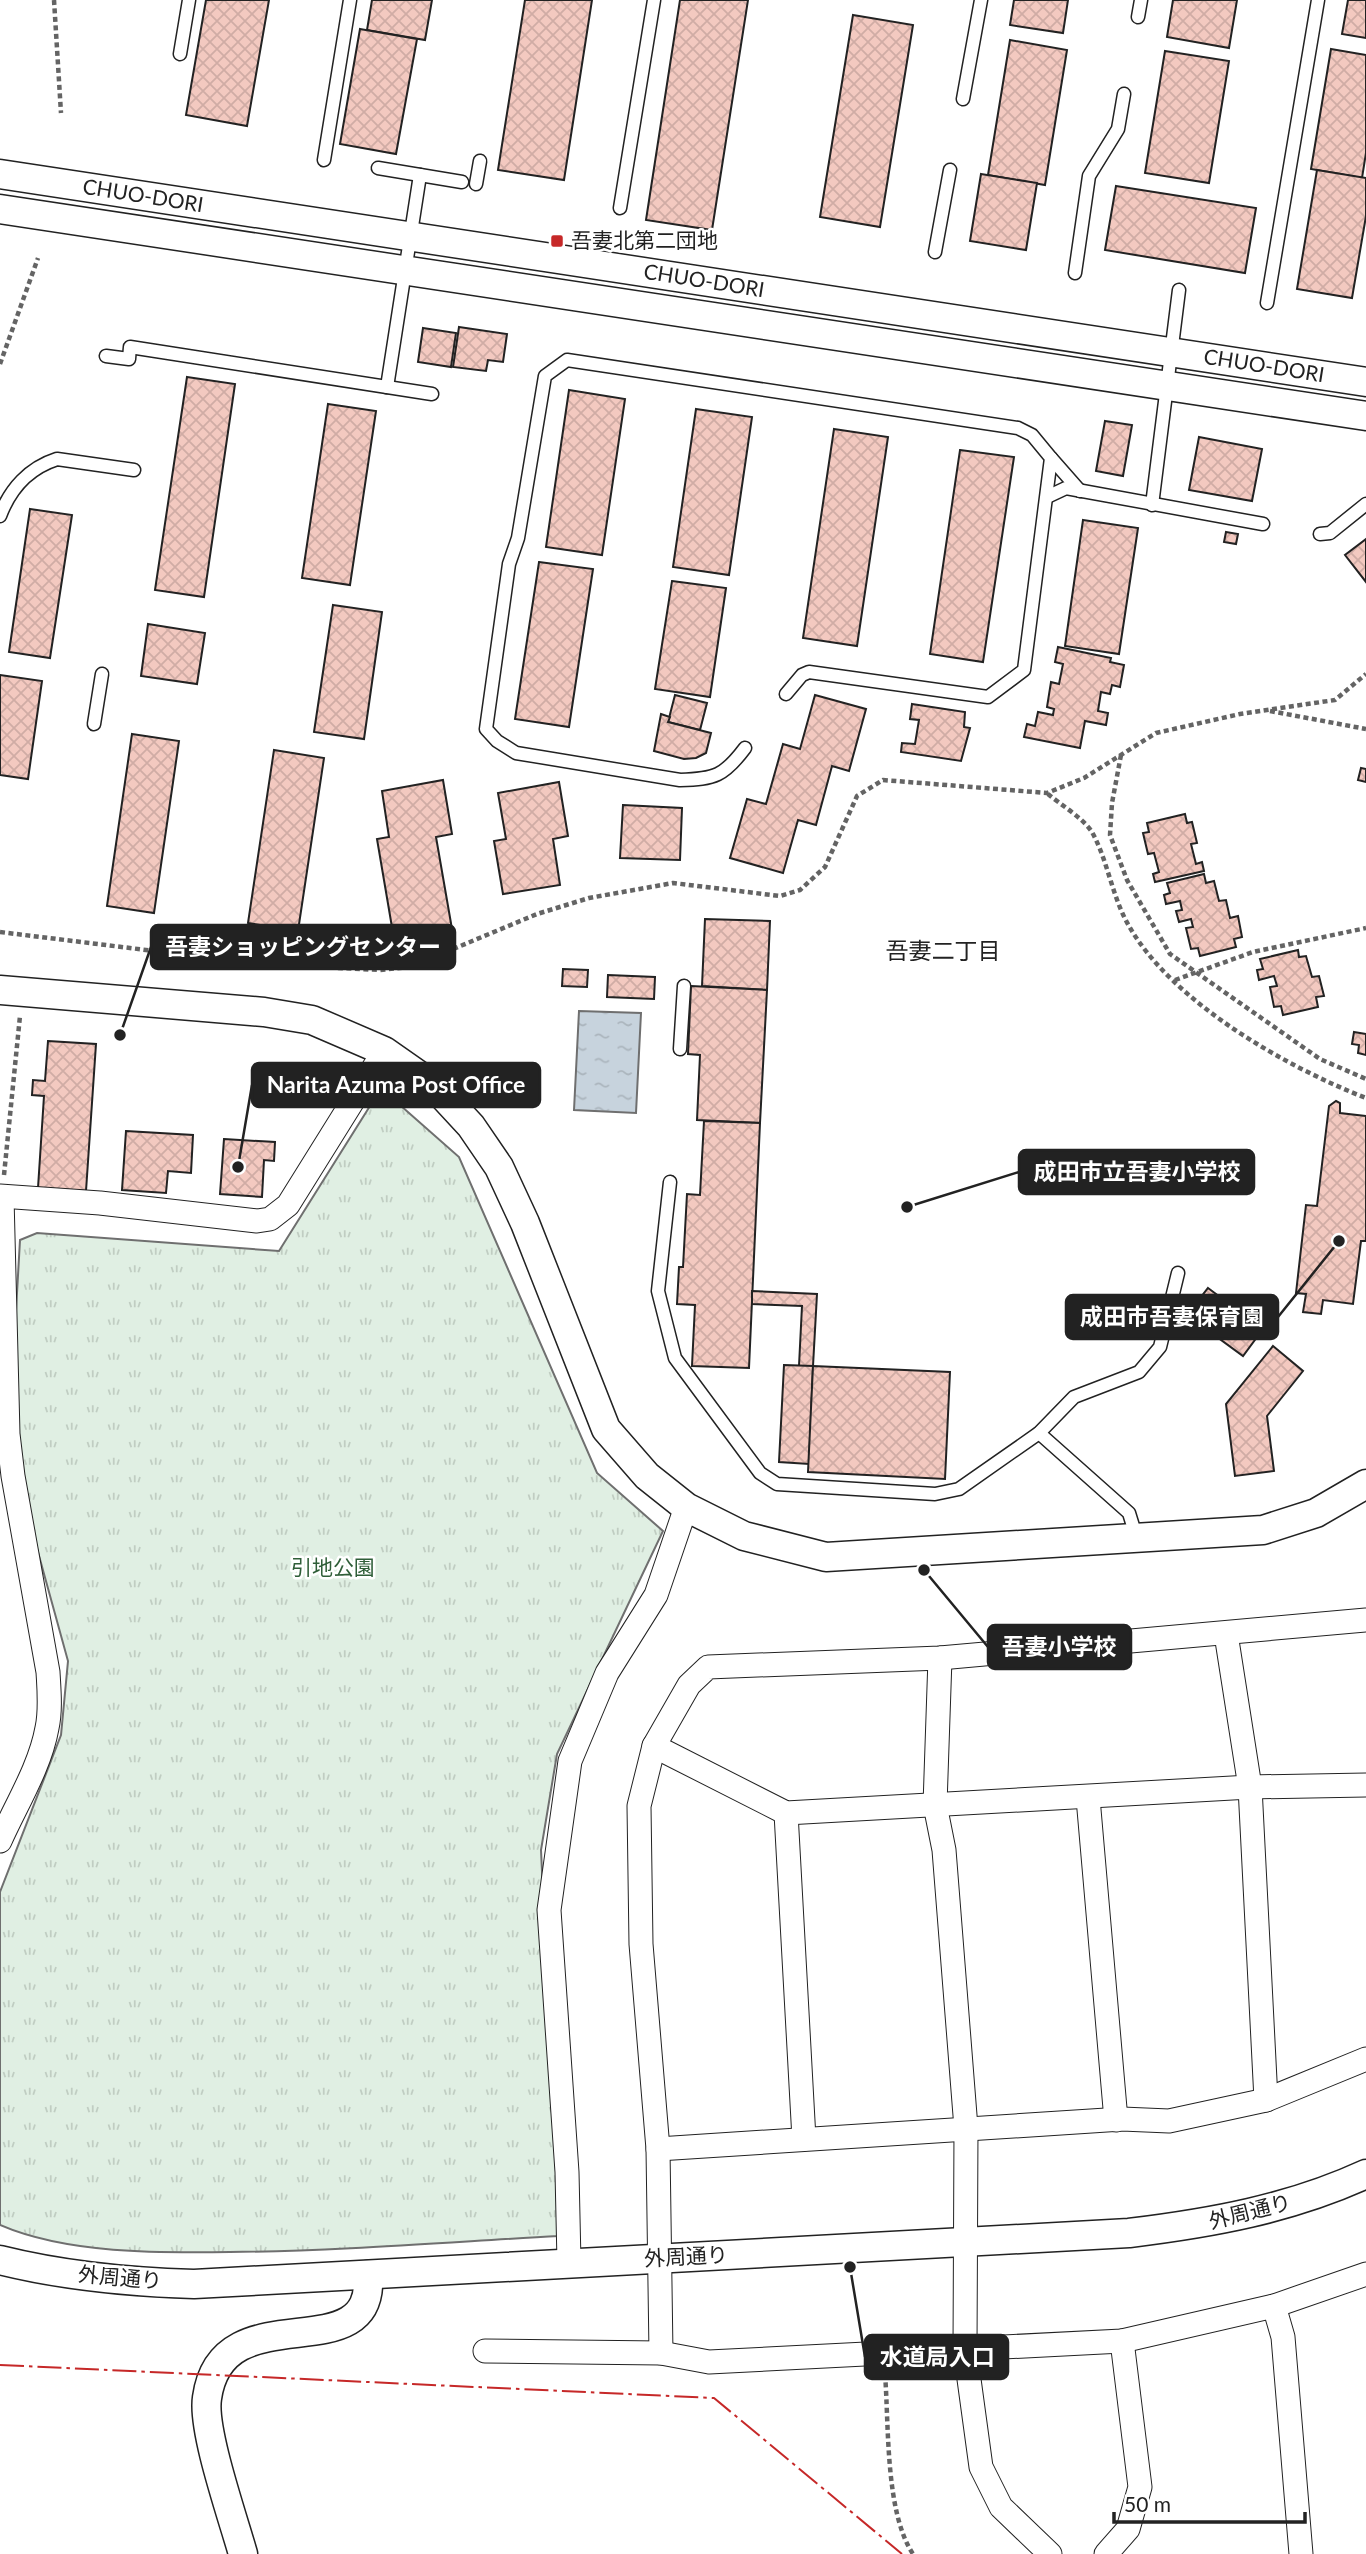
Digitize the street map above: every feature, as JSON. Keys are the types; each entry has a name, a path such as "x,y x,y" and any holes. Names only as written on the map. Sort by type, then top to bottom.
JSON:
{"street":[{"name":"CHUO-DORI","path":"0,174 1366,382"},
{"name":"CHUO-DORI","path":"0,209 1366,416"},
{"path":"0,990 264,1012 312,1020 384,1051 434,1086 471,1126 499,1167 525,1223 606,1429 648,1476 686,1507 744,1536 826,1557 1263,1531 1316,1513 1366,1484"},
{"path":"0,1841 39,1753 47,1728 49,1699 46,1659 4,1434 1,1197 100,1203 257,1221 270,1219 288,1205 384,1051"},
{"path":"569,2262 567,2172 549,1910 570,1761 607,1672 656,1595 686,1507"},
{"path":"661,2353 658,2149 641,1944 639,1806 654,1746 689,1685 708,1667 940,1658 1366,1620"},
{"path":"1226,1634 1250,1787 1266,2100"},
{"path":"940,1658 935,1805 944,1850 966,2128 965,2350 981,2467 989,2488 1013,2522 1050,2554"},
{"path":"654,1746 786,1813 1250,1787 1366,1784"},
{"path":"1088,1798 1116,2120"},
{"path":"786,1813 804,2139"},
{"path":"658,2149 966,2128 1116,2120 1169,2121 1266,2100 1366,2059"},
{"name":"外周通り","path":"0,2260 35,2268 138,2282 194,2284 1129,2233 1205,2224 1311,2196 1366,2174"},
{"path":"485,2351 661,2353 709,2362 1122,2341 1274,2306 1366,2274"},
{"path":"243,2554 206,2418 211,2376 221,2359 236,2346 253,2339 336,2326 353,2320 363,2308 369,2289 368,2275"},
{"path":"1274,2306 1283,2337 1301,2554"},
{"path":"1106,2554 1128,2529 1140,2487 1122,2341"}],"lane":[{"path":"180,54 189,0"},
{"path":"324,160 350,0"},
{"path":"620,208 654,0"},
{"path":"963,99 981,0"},
{"path":"1138,17 1141,0"},
{"path":"1267,303 1318,0"},
{"path":"1074,274 1089,176 1118,129 1124,94"},
{"path":"476,184 480,161"},
{"path":"378,168 462,182"},
{"path":"935,252 950,170"},
{"path":"387,387 421,175"},
{"path":"1152,505 1179,290"},
{"path":"106,356 128,359 130,347 432,394"},
{"path":"745,748 727,771 705,779 680,780 516,753 496,741 486,729 509,564 519,538 545,376 567,360 1018,428 1032,435 1080,491"},
{"path":"786,694 802,675 809,672 988,697 1005,687 1024,670 1049,496 1051,458"},
{"path":"0,516 7,498 26,476 48,462 57,459 134,470"},
{"path":"1049,496 1066,488 1263,524"},
{"path":"1320,534 1330,533 1366,504"},
{"path":"94,724 102,674"},
{"path":"680,1049 684,986"},
{"path":"670,1182 659,1291 676,1358 761,1474 777,1484 935,1494 959,1489 1039,1433 1074,1397 1139,1372 1160,1347 1178,1273"},
{"path":"1039,1433 1129,1513 1137,1540"}],"path":[{"path":"54,0 61,113"},
{"path":"0,364 38,258"},
{"path":"0,932 260,964 390,969 410,967 537,914 589,898 673,883 780,896 800,890 825,867 857,796 883,780 1047,793 1084,778 1156,733 1266,710 1335,700 1366,674"},
{"path":"1266,710 1366,729"},
{"path":"1121,754 1112,803 1110,835 1126,880 1170,954 1320,1059 1366,1079"},
{"path":"1047,793 1091,831 1128,926 1152,958 1174,980 1198,1002 1261,1046 1317,1079 1366,1098"},
{"path":"1174,980 1253,952 1366,928"},
{"path":"1,1197 20,1012"},
{"path":"883,2352 895,2508 905,2542 913,2554"}],"green space":[{"name":"引地公園","path":"375,1098 392,1098 459,1157 597,1473 663,1531 557,1754 541,1850 559,2236 312,2250 173,2252 83,2247 26,2235 0,2225 0,1892 61,1735 68,1661 22,1494 12,1381 20,1240 37,1233 279,1251"}],"water":[{"path":"579,1011 641,1013 636,1113 574,1110"}],"building":[{"path":"206,0 269,0 247,126 186,115"},
{"path":"372,0 432,0 425,40 367,30"},
{"path":"525,0 592,0 564,180 498,170"},
{"path":"680,0 748,0 712,230 646,220"},
{"path":"1014,0 1068,0 1063,33 1010,25"},
{"path":"1173,0 1237,0 1229,48 1167,37"},
{"path":"1348,0 1366,0 1366,38 1342,34"},
{"path":"853,15 913,25 880,227 820,217"},
{"path":"360,29 417,39 396,154 340,144"},
{"path":"1010,40 1067,50 1045,185 988,175"},
{"path":"1331,49 1366,55 1366,153 1362,178 1311,169"},
{"path":"1165,51 1229,61 1209,183 1145,173"},
{"path":"1317,170 1366,178 1366,216 1352,298 1297,289"},
{"path":"981,174 1037,183 1026,250 970,241"},
{"path":"1116,186 1256,208 1245,273 1105,250"},
{"path":"459,327 507,334 503,362 488,360 486,371 453,367"},
{"path":"423,328 456,333 451,367 418,362"},
{"path":"187,377 235,384 204,597 155,590"},
{"path":"569,390 625,399 602,555 546,547"},
{"path":"328,404 376,411 350,585 302,578"},
{"path":"696,409 752,417 729,575 673,567"},
{"path":"1105,421 1132,425 1123,476 1096,471"},
{"path":"834,429 888,437 857,646 803,638"},
{"path":"1199,437 1262,449 1252,501 1189,490"},
{"path":"960,450 1014,457 983,662 930,654"},
{"path":"30,509 72,515 50,658 9,652"},
{"path":"1083,520 1138,528 1119,654 1065,646"},
{"path":"1226,532 1238,534 1236,544 1224,542"},
{"path":"1366,539 1366,582 1345,555"},
{"path":"539,562 593,569 569,727 515,719"},
{"path":"672,581 726,588 710,697 655,689"},
{"path":"333,605 382,612 364,739 314,732"},
{"path":"148,624 205,633 197,684 141,676"},
{"path":"1058,647 1111,658 1110,662 1124,665 1120,687 1112,685 1110,694 1101,692 1098,711 1108,713 1106,725 1085,721 1080,748 1024,737 1027,724 1035,726 1038,712 1053,715 1054,709 1047,707 1051,682 1059,684 1063,664 1055,662"},
{"path":"0,675 42,681 28,779 0,775"},
{"path":"675,695 707,703 700,730 668,722"},
{"path":"815,695 866,709 849,771 832,766 816,825 798,820 783,873 730,858 747,799 766,804 783,744 800,749"},
{"path":"912,704 965,712 964,727 970,728 961,761 901,752 902,743 915,744 919,720 910,719"},
{"path":"661,714 670,717 668,722 711,733 706,753 696,758 684,759 654,751"},
{"path":"132,734 179,741 154,913 107,906"},
{"path":"274,750 324,758 298,931 248,923"},
{"path":"1361,768 1366,769 1366,782 1358,780"},
{"path":"443,780 452,834 436,837 452,929 394,939 377,839 389,837 382,791"},
{"path":"559,782 568,836 553,839 560,885 503,894 494,841 506,839 498,793"},
{"path":"623,805 682,808 680,860 620,858"},
{"path":"1185,814 1187,823 1192,822 1197,843 1191,844 1196,864 1202,862 1204,871 1155,882 1153,874 1159,872 1154,853 1148,854 1143,833 1149,832 1147,823"},
{"path":"1204,874 1206,883 1214,881 1219,901 1226,900 1230,918 1238,916 1242,937 1234,939 1236,947 1200,956 1198,948 1191,949 1186,928 1193,927 1191,919 1179,922 1176,911 1182,910 1180,901 1166,904 1164,895 1170,893 1167,883"},
{"path":"705,919 770,921 767,990 702,986"},
{"path":"1298,950 1299,957 1306,956 1312,977 1319,976 1324,996 1316,997 1318,1007 1283,1015 1281,1006 1274,1007 1270,987 1277,986 1274,976 1259,980 1257,970 1263,969 1260,959"},
{"path":"563,969 588,970 587,987 562,986"},
{"path":"608,975 655,977 654,999 607,997"},
{"path":"691,986 767,990 760,1123 697,1120 700,1055 688,1054"},
{"path":"1354,1032 1366,1034 1366,1055 1358,1053 1359,1045 1352,1044"},
{"path":"48,1041 96,1044 86,1191 38,1188 44,1096 32,1095 33,1080 45,1081"},
{"path":"1336,1101 1340,1103 1340,1113 1366,1116 1366,1241 1361,1241 1353,1304 1323,1300 1321,1314 1303,1312 1306,1294 1296,1293 1306,1205 1317,1206 1329,1106"},
{"path":"704,1121 760,1123 749,1368 692,1366 695,1305 677,1304 679,1267 683,1267 687,1194 700,1195"},
{"path":"126,1131 193,1135 191,1173 168,1171 166,1193 122,1190"},
{"path":"224,1139 275,1142 274,1161 264,1160 262,1197 220,1194"},
{"path":"1208,1288 1263,1329 1243,1356 1187,1315"},
{"path":"752,1291 817,1294 813,1366 799,1366 802,1306 752,1304"},
{"path":"1273,1346 1303,1371 1267,1416 1274,1471 1235,1476 1226,1404"},
{"path":"784,1365 813,1366 809,1464 779,1462"},
{"path":"813,1366 950,1372 945,1479 808,1472"}],"power":[{"path":"0,2365 714,2398 902,2554"}],"place":[{"name":"吾妻北第二団地","path":"557,241"},
{"name":"吾妻ショッピングセンター","path":"120,1035"},
{"name":"Narita Azuma Post Office","path":"238,1167"},
{"name":"成田市立吾妻小学校","path":"907,1207"},
{"name":"成田市吾妻保育園","path":"1339,1241"},
{"name":"吾妻小学校","path":"924,1570"},
{"name":"水道局入口","path":"850,2267"}],"district":[{"name":"吾妻二丁目","path":"943,951"}]}
